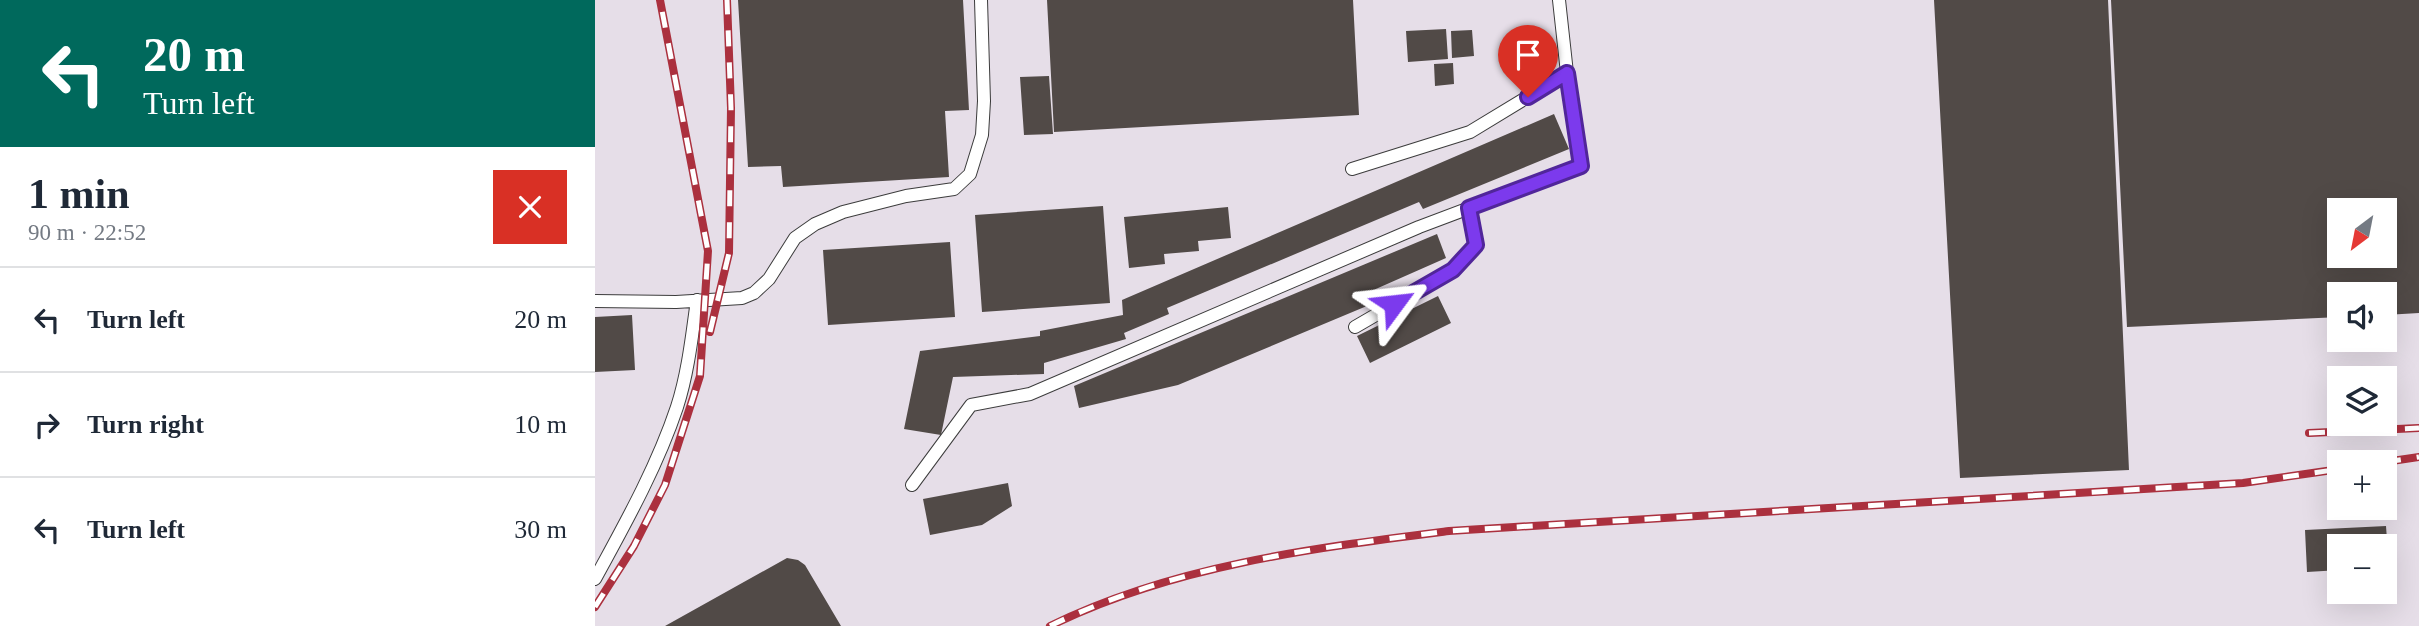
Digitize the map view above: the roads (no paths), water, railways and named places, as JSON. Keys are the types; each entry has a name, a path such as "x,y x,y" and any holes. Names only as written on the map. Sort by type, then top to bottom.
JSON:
{"lane":[{"path":"595,301 742,298 754,293 769,279 795,238 815,223 843,212 906,196 954,189 970,174 982,135 981,0"},
{"path":"912,485 971,405 1030,394 1407,233 1581,166 1559,0"},
{"path":"1352,169 1470,132 1567,73"},
{"path":"1355,327 1453,270 1476,245 1469,208"},
{"path":"595,579 656,460 677,406 690,349 697,300"}],"railway":[{"path":"595,607 634,546 665,485 700,376 708,251 660,0"},
{"path":"710,332 729,253 731,108 727,0"},
{"path":"2309,433 2419,428"},
{"path":"2397,460 2419,457"},
{"path":"1050,626 1097,605 1146,588 1245,562 1347,544 1449,531 2243,483 2327,471"}]}
